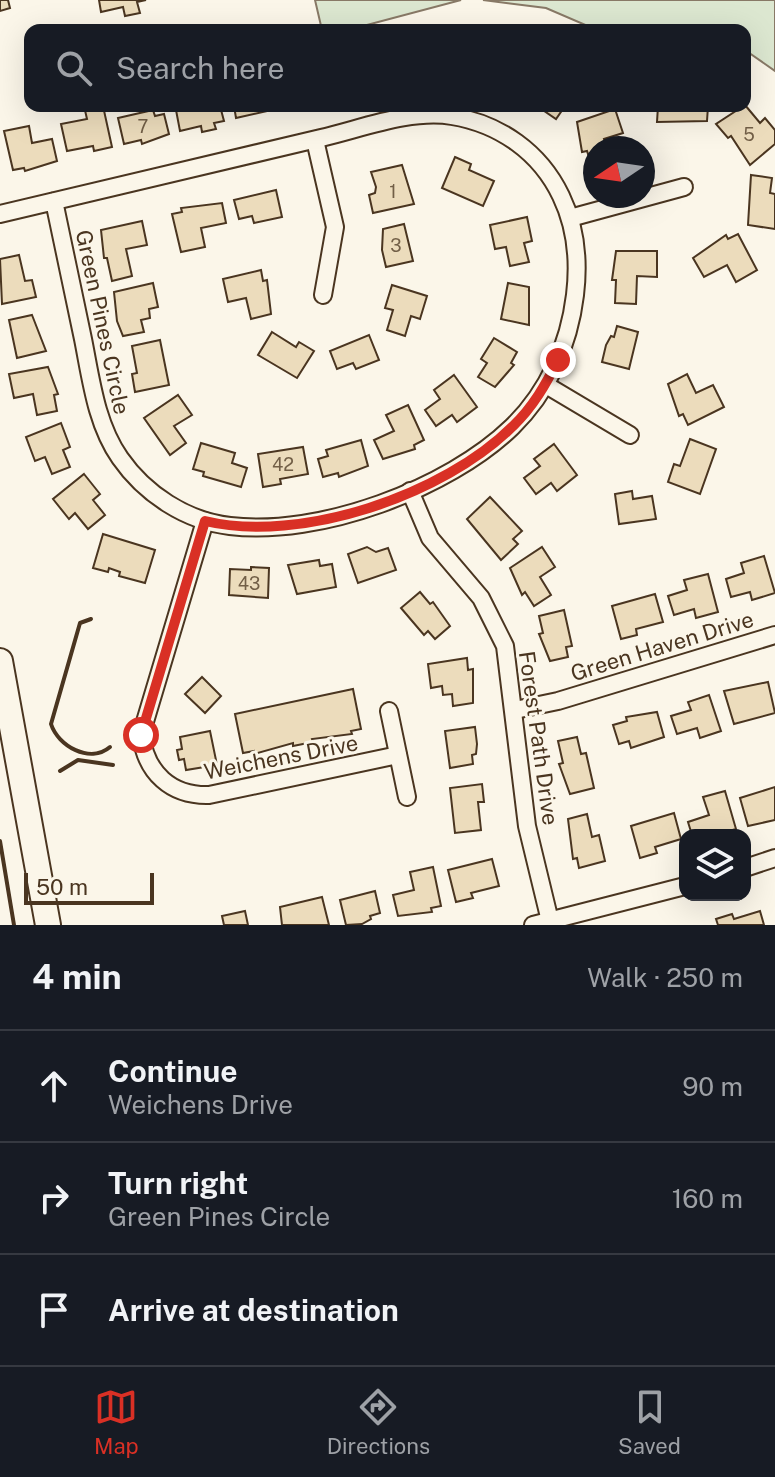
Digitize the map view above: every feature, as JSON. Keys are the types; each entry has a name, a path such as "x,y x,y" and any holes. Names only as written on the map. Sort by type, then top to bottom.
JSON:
{"main road":[{"path":"0,661 48,925"}],"street":[{"name":"Green Pines Circle","path":"0,214 54,201 315,140 420,116 446,115 499,131 538,160 554,182 570,218 576,256 573,312 566,339 546,385 513,427 470,461 367,508 256,528 205,521 154,495 117,455 105,430 96,403 54,201"},
{"path":"315,140 335,227 323,295"},
{"path":"570,218 684,187"},
{"path":"546,385 630,435"},
{"name":"Forest Path Drive","path":"410,491 430,538 481,598 505,646 527,826 550,921"},
{"name":"Weichens Drive","path":"205,521 143,728 143,748 153,770 172,788 195,796 398,755"},
{"name":"Green Haven Drive","path":"515,710 558,701 775,635"},
{"path":"389,711 407,797"},
{"path":"751,866 775,858"},
{"path":"533,925 679,888"}],"green space":[{"path":"315,0 461,0 371,24 321,24"},
{"path":"483,0 775,0 775,71 751,54 751,24 583,24 546,8"}],"building":[{"path":"0,0 8,0 10,8 0,11"},
{"path":"99,0 146,0 137,2 140,13 125,16 123,7 101,12"},
{"path":"85,112 104,112 112,147 94,151 93,146 67,151 61,124 87,119"},
{"path":"144,112 154,112 155,116 164,114 169,134 142,144 141,140 124,144 118,118"},
{"path":"176,112 222,112 224,121 214,123 216,129 202,132 201,126 180,131"},
{"path":"235,112 263,112 236,118"},
{"path":"546,112 561,112 556,119"},
{"path":"606,112 616,112 623,133 583,136 582,152 577,122"},
{"path":"658,112 708,112 707,121 657,122"},
{"path":"734,112 751,112 760,123 765,118 775,130 775,144 750,165 731,136 728,138 716,124"},
{"path":"29,126 32,143 52,139 57,161 25,171 24,168 13,170 4,131"},
{"path":"455,157 471,164 469,170 494,181 483,206 442,188"},
{"path":"402,165 414,204 373,213 369,195 375,193 376,187 371,172"},
{"path":"751,175 772,178 770,193 775,194 775,229 748,225"},
{"path":"276,190 282,217 254,223 252,216 239,219 234,200"},
{"path":"222,203 226,223 201,228 205,247 181,252 172,214 182,212 181,208"},
{"path":"527,217 532,241 524,243 529,262 510,266 506,247 495,249 490,225"},
{"path":"142,221 147,245 126,249 132,276 112,281 107,258 104,258 101,230"},
{"path":"404,224 413,261 386,267 382,250 383,229"},
{"path":"738,234 757,270 736,282 727,265 704,277 693,258 726,235 728,239"},
{"path":"616,251 657,251 657,277 637,276 636,304 615,303 616,280 612,280"},
{"path":"19,255 25,281 32,280 36,297 2,304 0,259"},
{"path":"261,270 263,281 267,280 271,314 251,319 246,298 228,302 223,279"},
{"path":"153,283 158,307 149,309 150,318 141,320 144,332 123,336 117,321 114,292"},
{"path":"508,283 529,287 529,325 501,319"},
{"path":"392,285 427,296 420,319 411,316 405,336 387,330 393,310 385,308"},
{"path":"32,315 46,351 17,358 9,320"},
{"path":"617,326 638,332 629,369 602,362 606,345 611,336 614,337"},
{"path":"272,332 296,347 299,342 314,351 297,378 258,355"},
{"path":"369,335 379,360 356,369 353,363 337,369 330,351"},
{"path":"494,338 517,352 511,363 514,365 495,387 478,377 487,363 481,359"},
{"path":"160,340 169,385 135,392 132,374 137,373 132,346"},
{"path":"48,367 58,394 54,395 57,411 37,415 33,394 14,398 9,374"},
{"path":"687,374 696,393 713,385 724,407 688,425 683,414 679,416 668,384"},
{"path":"454,375 477,407 457,422 452,415 436,426 425,410 440,399 434,390"},
{"path":"178,395 192,415 174,426 186,443 170,455 144,418"},
{"path":"408,405 424,440 414,445 415,449 383,459 374,440 394,431 386,415"},
{"path":"61,423 70,447 63,450 70,467 52,474 45,457 35,461 26,437"},
{"path":"690,439 716,449 700,494 668,482 674,464 680,466"},
{"path":"361,440 368,466 339,477 338,473 323,477 318,459 328,456 326,450"},
{"path":"201,443 235,453 232,463 247,468 241,487 203,476 204,472 193,469"},
{"path":"554,444 577,475 557,491 551,483 536,494 524,478 540,466 534,459"},
{"path":"303,447 308,474 280,479 281,484 263,487 258,454"},
{"path":"84,474 100,494 93,500 105,515 88,529 75,513 69,519 53,499"},
{"path":"632,491 633,499 652,496 656,519 619,524 615,494"},
{"path":"490,497 522,531 513,539 518,544 501,560 467,519"},
{"path":"103,534 155,550 145,583 119,576 120,572 109,568 108,572 93,568"},
{"path":"367,547 376,552 388,548 396,570 358,583 348,554"},
{"path":"542,547 555,567 540,577 551,595 534,606 525,592 522,595 510,568"},
{"path":"764,556 775,593 752,600 750,592 731,597 726,579 744,573 741,563"},
{"path":"319,560 320,566 332,564 336,587 297,594 288,565"},
{"path":"251,567 269,568 268,598 229,595 230,569 251,570"},
{"path":"708,574 718,612 696,618 694,609 674,615 668,596 687,590 684,580"},
{"path":"420,592 430,604 433,602 450,626 435,639 428,631 424,635 401,608"},
{"path":"655,594 663,622 636,629 637,635 621,639 612,606"},
{"path":"564,610 572,646 566,647 568,657 550,661 539,634 543,633 539,616"},
{"path":"467,658 468,670 473,669 473,703 453,706 452,694 443,695 442,686 431,688 428,664"},
{"path":"202,677 221,696 205,713 185,694"},
{"path":"768,682 775,713 734,724 724,691"},
{"path":"353,689 361,729 351,731 352,734 312,739 313,742 293,746 293,743 254,754 254,751 243,753 235,714"},
{"path":"709,695 721,731 700,738 697,728 677,734 671,716 691,710 688,702"},
{"path":"657,712 664,737 631,748 629,741 619,744 613,725 627,721 626,717"},
{"path":"475,727 477,744 476,754 472,755 473,764 450,768 445,731"},
{"path":"210,731 217,765 186,770 184,759 179,760 177,750 182,749 180,737"},
{"path":"577,737 581,754 586,753 594,788 570,794 559,764 563,763 558,741"},
{"path":"482,784 484,802 478,802 481,830 455,833 450,788"},
{"path":"775,787 775,820 748,826 740,798"},
{"path":"725,791 736,829 690,829 688,822 709,815 703,797"},
{"path":"674,813 679,840 655,847 657,853 640,858 631,826"},
{"path":"587,814 592,837 599,835 605,861 579,868 577,858 573,859 568,819"},
{"path":"492,859 499,886 471,893 473,898 456,902 448,870"},
{"path":"433,867 441,906 431,908 432,912 398,916 393,895 414,890 410,872"},
{"path":"375,891 380,913 370,916 371,919 362,924 346,925 340,900"},
{"path":"322,897 329,925 282,925 280,907"},
{"path":"245,911 248,925 224,925 222,916"},
{"path":"760,911 764,925 718,925 716,919 732,914 734,919"}],"wall":[{"path":"91,619 80,623 51,724 60,739 76,750 93,754 110,747"},
{"path":"60,771 78,760 113,765"},
{"path":"0,841 14,925"}],"route":[{"path":"141,735 205,521 256,528 284,525 339,515 397,497 470,461 513,427 546,385 558,360"}]}
